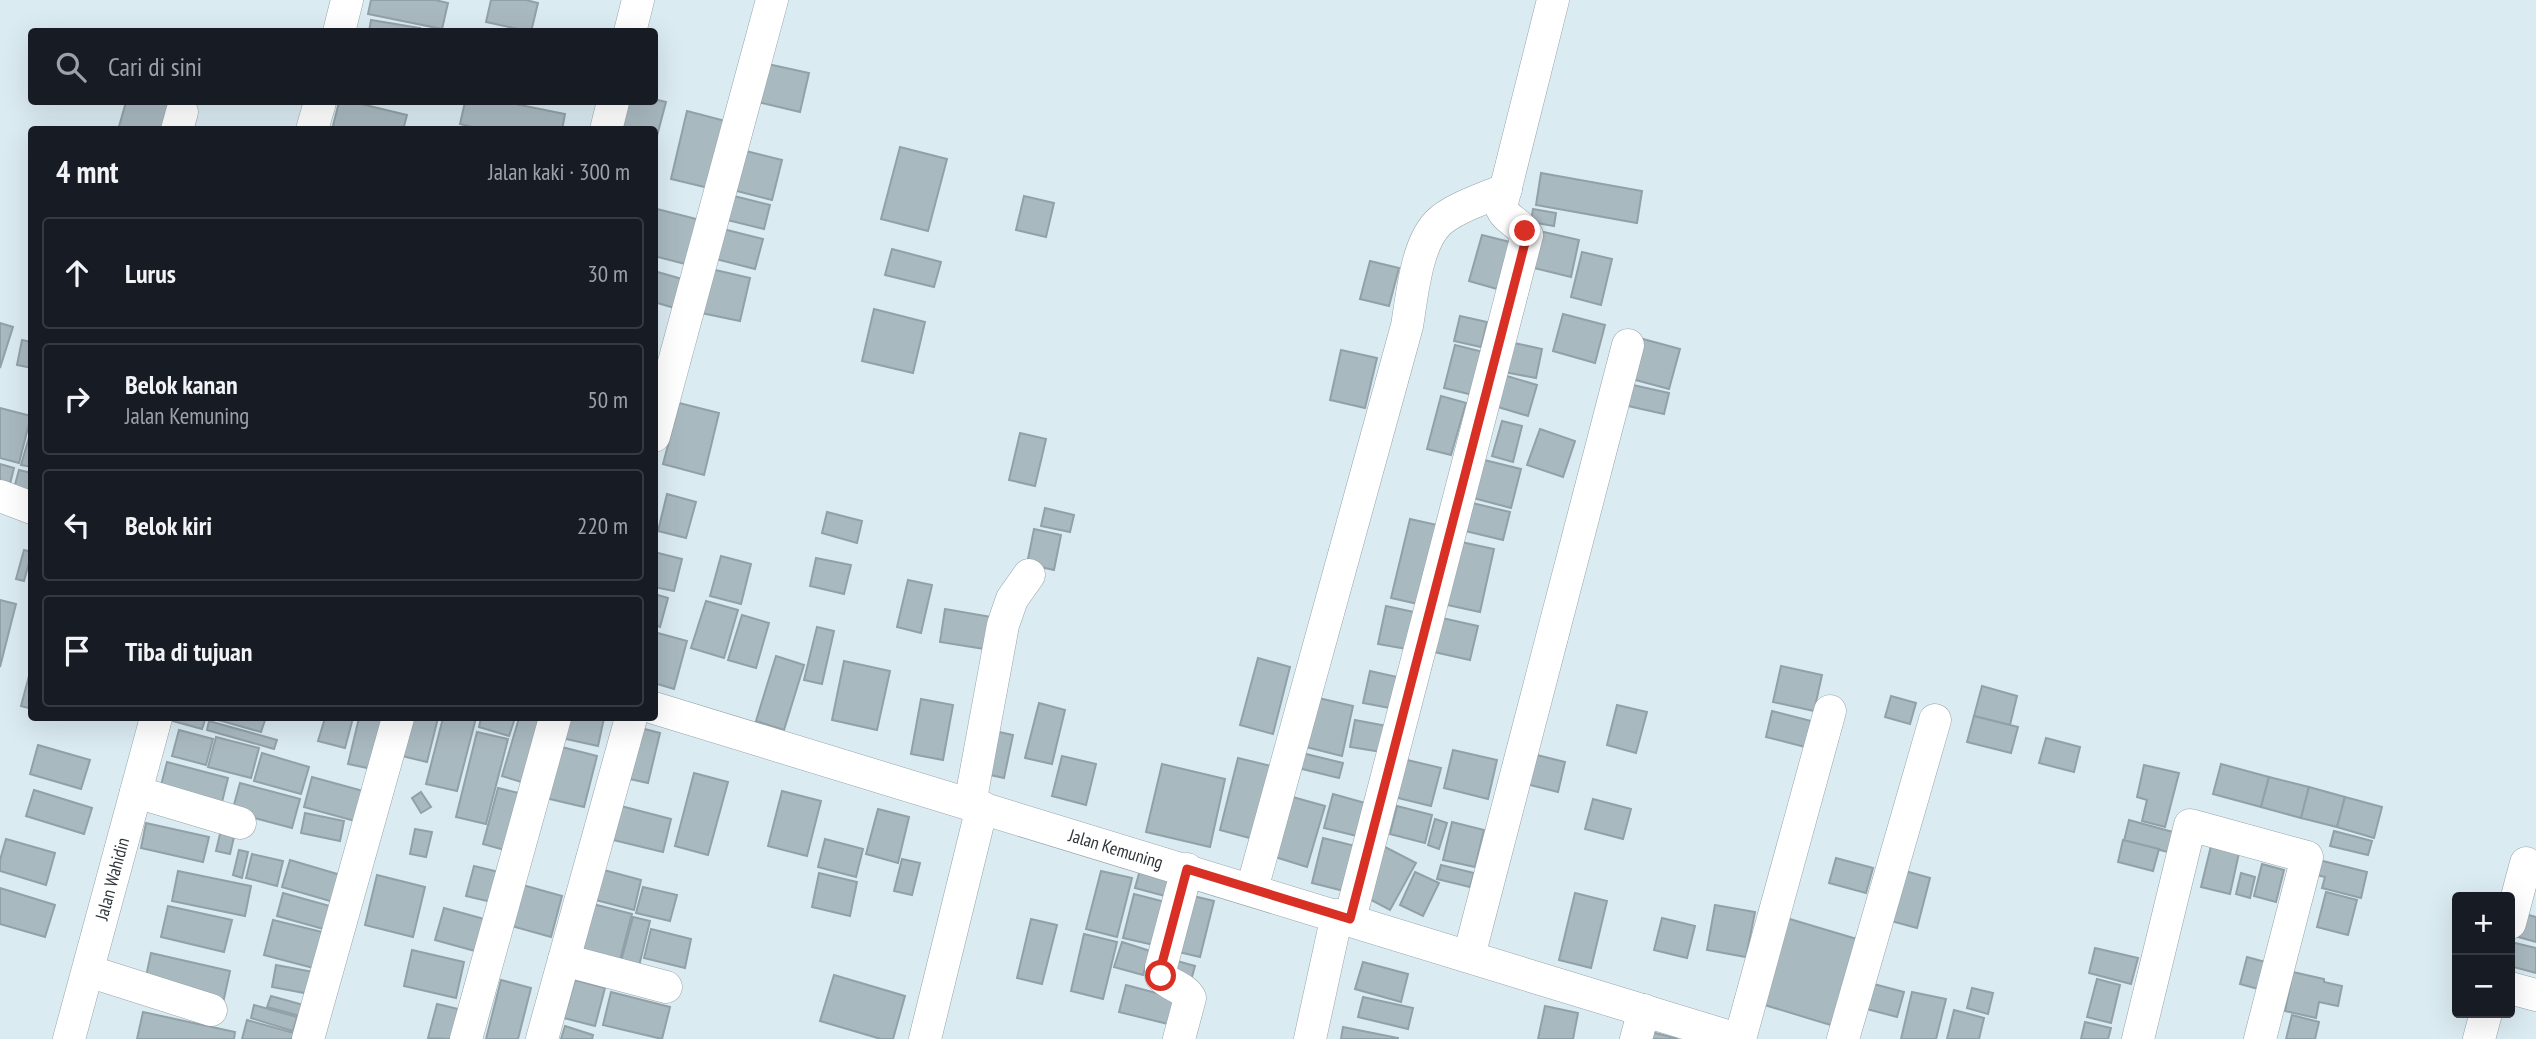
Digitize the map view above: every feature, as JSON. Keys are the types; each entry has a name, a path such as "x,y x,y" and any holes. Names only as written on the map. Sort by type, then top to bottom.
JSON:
{"street":[{"path":"340,28 347,0"},
{"path":"631,28 638,0"},
{"path":"658,421 772,0"},
{"path":"1310,1039 1527,235 1502,212 1553,0"},
{"path":"313,126 319,105"},
{"path":"607,126 612,105"},
{"path":"1252,889 1406,326 1427,239 1438,223 1465,207 1506,189"},
{"path":"1469,956 1628,345"},
{"path":"0,496 28,506"},
{"path":"925,1039 976,805 1003,625 1012,599 1029,575"},
{"name":"Jalan Kemuning","path":"658,709 1469,956 1640,1025 1739,1039"},
{"path":"1739,1039 1830,711"},
{"path":"1843,1039 1935,720"},
{"name":"Jalan Wahidin","path":"69,1039 155,721"},
{"path":"308,1039 397,721"},
{"path":"466,1039 554,721"},
{"path":"542,1039 630,721"},
{"path":"136,792 240,823"},
{"path":"2138,1039 2190,825 2307,857 2260,1039"},
{"path":"2520,912 2526,863"},
{"path":"1179,1039 1190,998 1186,991 1166,982 1161,976 1161,967 1187,869"},
{"path":"564,960 666,987"},
{"path":"88,971 211,1010"},
{"path":"2515,989 2536,995"},
{"path":"2479,1039 2485,1018"}],"building":[{"path":"371,0 435,0 448,3 442,28 368,14"},
{"path":"491,0 526,0 538,3 532,28 513,28 486,22"},
{"path":"371,20 420,28 370,28"},
{"path":"763,63 809,73 800,112 754,101"},
{"path":"658,100 666,102 658,132 658,126 622,126 627,105 658,105"},
{"path":"125,105 174,105 169,126 119,126"},
{"path":"338,105 365,105 407,115 404,126 333,126"},
{"path":"464,105 521,105 565,114 563,126 460,124"},
{"path":"687,111 729,122 713,189 671,179"},
{"path":"900,147 947,159 928,231 881,219"},
{"path":"738,149 782,160 772,200 729,189"},
{"path":"1541,173 1642,191 1637,223 1536,205"},
{"path":"726,194 770,205 764,229 719,218"},
{"path":"1024,196 1054,203 1046,237 1016,230"},
{"path":"658,209 704,221 693,266 658,257"},
{"path":"1533,209 1556,213 1554,226 1531,222"},
{"path":"723,229 763,239 755,269 716,259"},
{"path":"1535,230 1579,240 1571,277 1526,266"},
{"path":"1482,235 1510,242 1497,289 1469,281"},
{"path":"892,249 941,262 934,287 885,275"},
{"path":"1582,252 1612,259 1601,305 1571,297"},
{"path":"1370,261 1399,268 1389,306 1360,299"},
{"path":"711,269 750,278 740,321 701,313"},
{"path":"658,272 689,281 681,310 658,303"},
{"path":"874,309 925,322 913,373 862,361"},
{"path":"1563,314 1605,325 1595,363 1553,351"},
{"path":"1460,316 1487,322 1481,347 1454,341"},
{"path":"0,323 13,327 0,368"},
{"path":"1643,339 1680,349 1669,389 1632,379"},
{"path":"22,340 28,341 28,367 17,365"},
{"path":"1505,341 1542,349 1536,378 1499,371"},
{"path":"1455,345 1483,352 1473,395 1444,388"},
{"path":"1341,350 1377,358 1365,408 1330,400"},
{"path":"1497,373 1537,385 1528,416 1488,404"},
{"path":"1624,383 1669,393 1664,414 1619,404"},
{"path":"1441,396 1466,403 1451,455 1427,449"},
{"path":"679,403 719,413 704,475 663,464"},
{"path":"0,408 28,415 28,428 19,463 0,458"},
{"path":"1502,421 1522,426 1513,462 1492,456"},
{"path":"1540,429 1575,441 1563,477 1527,465"},
{"path":"1020,433 1046,439 1035,486 1009,480"},
{"path":"28,441 28,466 21,465"},
{"path":"1472,457 1521,469 1511,508 1462,495"},
{"path":"0,464 14,468 7,496 0,494"},
{"path":"19,470 28,472 28,500 12,496"},
{"path":"667,494 696,502 686,538 658,531"},
{"path":"1464,501 1510,512 1503,540 1457,529"},
{"path":"1045,508 1074,515 1070,532 1041,526"},
{"path":"827,512 862,521 857,543 822,533"},
{"path":"1410,519 1437,525 1418,604 1391,598"},
{"path":"1034,529 1061,535 1054,570 1027,564"},
{"path":"1452,540 1494,549 1480,612 1438,603"},
{"path":"24,550 28,551 24,581 16,579"},
{"path":"658,553 682,559 674,591 658,588"},
{"path":"721,556 751,564 741,604 710,596"},
{"path":"816,558 851,565 844,594 810,586"},
{"path":"908,580 932,585 921,633 897,627"},
{"path":"658,595 668,598 660,627 658,626"},
{"path":"0,600 16,604 0,667"},
{"path":"706,601 738,610 724,658 691,648"},
{"path":"1386,606 1414,612 1407,649 1378,644"},
{"path":"945,609 997,618 991,650 940,642"},
{"path":"742,615 769,623 756,668 728,660"},
{"path":"1433,616 1478,626 1470,660 1425,650"},
{"path":"817,627 834,631 822,684 804,680"},
{"path":"658,633 687,641 674,689 658,684"},
{"path":"776,656 804,665 784,730 756,721"},
{"path":"1258,658 1290,667 1273,734 1240,725"},
{"path":"844,661 890,671 877,730 832,720"},
{"path":"1781,666 1822,675 1814,711 1773,702"},
{"path":"1370,671 1397,677 1390,708 1363,703"},
{"path":"28,680 28,708 21,706"},
{"path":"1982,686 2017,696 2010,725 1974,716"},
{"path":"1310,696 1353,706 1342,756 1298,745"},
{"path":"1891,696 1916,703 1910,724 1885,717"},
{"path":"921,699 953,705 943,760 911,754"},
{"path":"1039,703 1065,710 1052,764 1025,758"},
{"path":"1617,705 1647,712 1636,753 1607,745"},
{"path":"1772,711 1811,721 1805,747 1766,737"},
{"path":"1974,716 2018,727 2011,753 1967,742"},
{"path":"1355,720 1387,726 1382,752 1350,747"},
{"path":"173,721 205,721 202,729"},
{"path":"209,721 277,740 274,749 207,730"},
{"path":"222,721 265,721 261,732"},
{"path":"324,721 352,721 345,748 318,741"},
{"path":"358,721 389,721 377,770 348,764"},
{"path":"405,721 437,721 427,762 398,755"},
{"path":"442,721 475,721 457,791 426,784"},
{"path":"480,721 514,721 509,736 479,727"},
{"path":"518,721 549,721 531,785 502,776"},
{"path":"560,721 603,721 598,746 557,737"},
{"path":"637,727 660,733 648,783 625,778"},
{"path":"179,730 213,739 206,765 172,756"},
{"path":"990,730 1013,735 1004,778 981,773"},
{"path":"477,732 508,739 486,824 456,817"},
{"path":"216,737 259,748 251,778 208,767"},
{"path":"2046,738 2080,747 2074,772 2039,763"},
{"path":"38,745 90,760 81,789 30,774"},
{"path":"554,745 597,756 584,807 541,797"},
{"path":"1453,750 1497,760 1488,799 1444,788"},
{"path":"262,753 309,767 301,794 254,781"},
{"path":"1302,753 1343,763 1339,778 1298,768"},
{"path":"1529,753 1565,762 1558,792 1522,783"},
{"path":"1062,756 1096,764 1086,805 1052,796"},
{"path":"1238,758 1275,767 1257,840 1220,830"},
{"path":"1403,759 1441,768 1431,806 1394,797"},
{"path":"167,762 228,778 221,806 160,789"},
{"path":"1162,764 1225,779 1210,847 1146,832"},
{"path":"2221,764 2269,777 2261,807 2213,794"},
{"path":"2144,765 2179,773 2165,827 2142,821 2147,800 2137,797"},
{"path":"694,773 728,782 708,855 675,846"},
{"path":"312,777 363,791 355,821 304,807"},
{"path":"2269,777 2309,787 2301,818 2261,807"},
{"path":"240,783 300,799 292,828 232,812"},
{"path":"2309,787 2345,797 2337,827 2301,818"},
{"path":"498,788 527,795 512,852 483,844"},
{"path":"34,790 92,808 84,834 26,816"},
{"path":"782,791 821,801 807,856 768,846"},
{"path":"421,792 431,807 421,813 412,798"},
{"path":"1333,794 1365,803 1357,836 1324,828"},
{"path":"1289,796 1325,806 1307,867 1272,856"},
{"path":"2345,797 2382,807 2374,838 2337,827"},
{"path":"1593,799 1631,809 1623,839 1585,829"},
{"path":"617,805 671,819 663,852 609,839"},
{"path":"1397,806 1432,815 1425,843 1390,834"},
{"path":"878,809 909,817 898,863 866,854"},
{"path":"305,813 344,821 340,841 301,833"},
{"path":"1435,819 1447,823 1439,849 1428,845"},
{"path":"2129,820 2173,832 2168,852 2124,841"},
{"path":"223,821 237,824 230,854 216,851"},
{"path":"1452,822 1484,830 1475,867 1443,860"},
{"path":"146,823 209,837 203,862 141,848"},
{"path":"415,829 432,832 426,857 410,854"},
{"path":"2334,831 2372,841 2368,855 2330,846"},
{"path":"1323,838 1355,846 1344,891 1312,883"},
{"path":"6,839 55,853 46,885 0,871"},
{"path":"825,839 863,849 856,877 818,867"},
{"path":"2123,840 2159,849 2153,871 2118,862"},
{"path":"2211,846 2239,853 2230,894 2201,887"},
{"path":"1385,847 1416,863 1390,910 1360,894"},
{"path":"239,850 248,852 242,878 233,875"},
{"path":"252,854 283,861 277,886 246,878"},
{"path":"1836,858 1873,868 1866,893 1829,883"},
{"path":"902,859 920,863 912,895 894,891"},
{"path":"290,860 344,876 337,903 282,887"},
{"path":"2319,860 2367,872 2361,898 2322,888 2325,877 2316,875"},
{"path":"2262,864 2284,870 2276,902 2254,896"},
{"path":"1441,865 1474,873 1470,887 1437,879"},
{"path":"474,866 503,873 496,903 466,896"},
{"path":"600,869 641,880 634,910 592,899"},
{"path":"1898,869 1930,878 1917,928 1884,919"},
{"path":"1140,870 1170,878 1165,896 1135,888"},
{"path":"178,871 251,886 245,916 172,901"},
{"path":"1101,871 1132,878 1117,937 1086,929"},
{"path":"1415,872 1439,883 1423,916 1400,905"},
{"path":"819,873 857,882 850,916 812,907"},
{"path":"2241,873 2255,877 2250,898 2236,894"},
{"path":"377,875 425,887 413,937 365,925"},
{"path":"519,884 562,896 551,937 508,925"},
{"path":"643,887 677,895 670,921 636,913"},
{"path":"0,888 55,905 45,937 0,924"},
{"path":"2326,892 2357,900 2348,935 2317,927"},
{"path":"283,893 333,907 327,930 277,916"},
{"path":"1575,893 1607,901 1591,968 1559,960"},
{"path":"1134,894 1165,902 1154,945 1123,938"},
{"path":"1185,894 1214,901 1200,957 1170,950"},
{"path":"589,903 632,914 619,964 576,953"},
{"path":"1715,905 1755,912 1746,957 1707,950"},
{"path":"168,906 232,920 224,952 161,937"},
{"path":"444,908 484,919 475,951 435,940"},
{"path":"2521,913 2536,917 2536,942 2515,936"},
{"path":"633,917 650,921 639,966 621,961"},
{"path":"1783,917 1860,940 1834,1026 1758,1003"},
{"path":"1662,918 1695,926 1687,958 1654,950"},
{"path":"1031,919 1057,925 1042,984 1017,978"},
{"path":"273,920 326,933 317,969 264,955"},
{"path":"651,929 691,939 685,968 644,958"},
{"path":"1084,934 1117,942 1103,999 1071,991"},
{"path":"1122,942 1150,951 1143,975 1114,967"},
{"path":"2515,943 2536,948 2536,973 2515,967"},
{"path":"2095,948 2138,958 2131,984 2089,973"},
{"path":"412,950 464,962 456,998 404,986"},
{"path":"151,953 230,971 223,1003 144,986"},
{"path":"2247,957 2269,963 2262,990 2240,984"},
{"path":"1170,959 1195,966 1190,984 1165,976"},
{"path":"1363,962 1408,974 1401,1002 1355,989"},
{"path":"276,965 319,973 315,995 272,987"},
{"path":"2293,972 2342,986 2338,1006 2319,1002 2316,1018 2285,1011"},
{"path":"834,975 905,996 893,1039 881,1039 820,1021"},
{"path":"2097,979 2120,985 2111,1023 2087,1017"},
{"path":"501,980 531,988 518,1039 486,1039"},
{"path":"575,980 605,988 595,1026 564,1018"},
{"path":"1866,982 1904,992 1897,1017 1859,1007"},
{"path":"1126,985 1175,998 1168,1024 1119,1012"},
{"path":"1972,988 1993,993 1988,1014 1967,1008"},
{"path":"611,992 670,1007 662,1039 603,1025"},
{"path":"1912,992 1946,999 1936,1039 1901,1039"},
{"path":"271,996 307,1006 304,1017 267,1007"},
{"path":"1363,997 1413,1008 1408,1029 1358,1017"},
{"path":"437,1004 458,1009 451,1039 428,1038"},
{"path":"254,1005 297,1017 293,1031 251,1018"},
{"path":"1545,1006 1578,1013 1573,1039 1538,1039"},
{"path":"1954,1010 1984,1018 1979,1039 1947,1039"},
{"path":"143,1012 235,1032 234,1039 137,1039"},
{"path":"2292,1015 2319,1022 2315,1039 2286,1039"},
{"path":"247,1020 294,1033 292,1039 242,1039"},
{"path":"2085,1022 2111,1028 2108,1039 2081,1039"},
{"path":"565,1026 593,1035 592,1039 561,1039"},
{"path":"1343,1027 1398,1038 1398,1039 1341,1039"},
{"path":"1644,1030 1678,1039 1641,1039"}],"route":[{"path":"1161,976 1161,967 1187,869 1350,919 1527,235 1525,231"}]}
